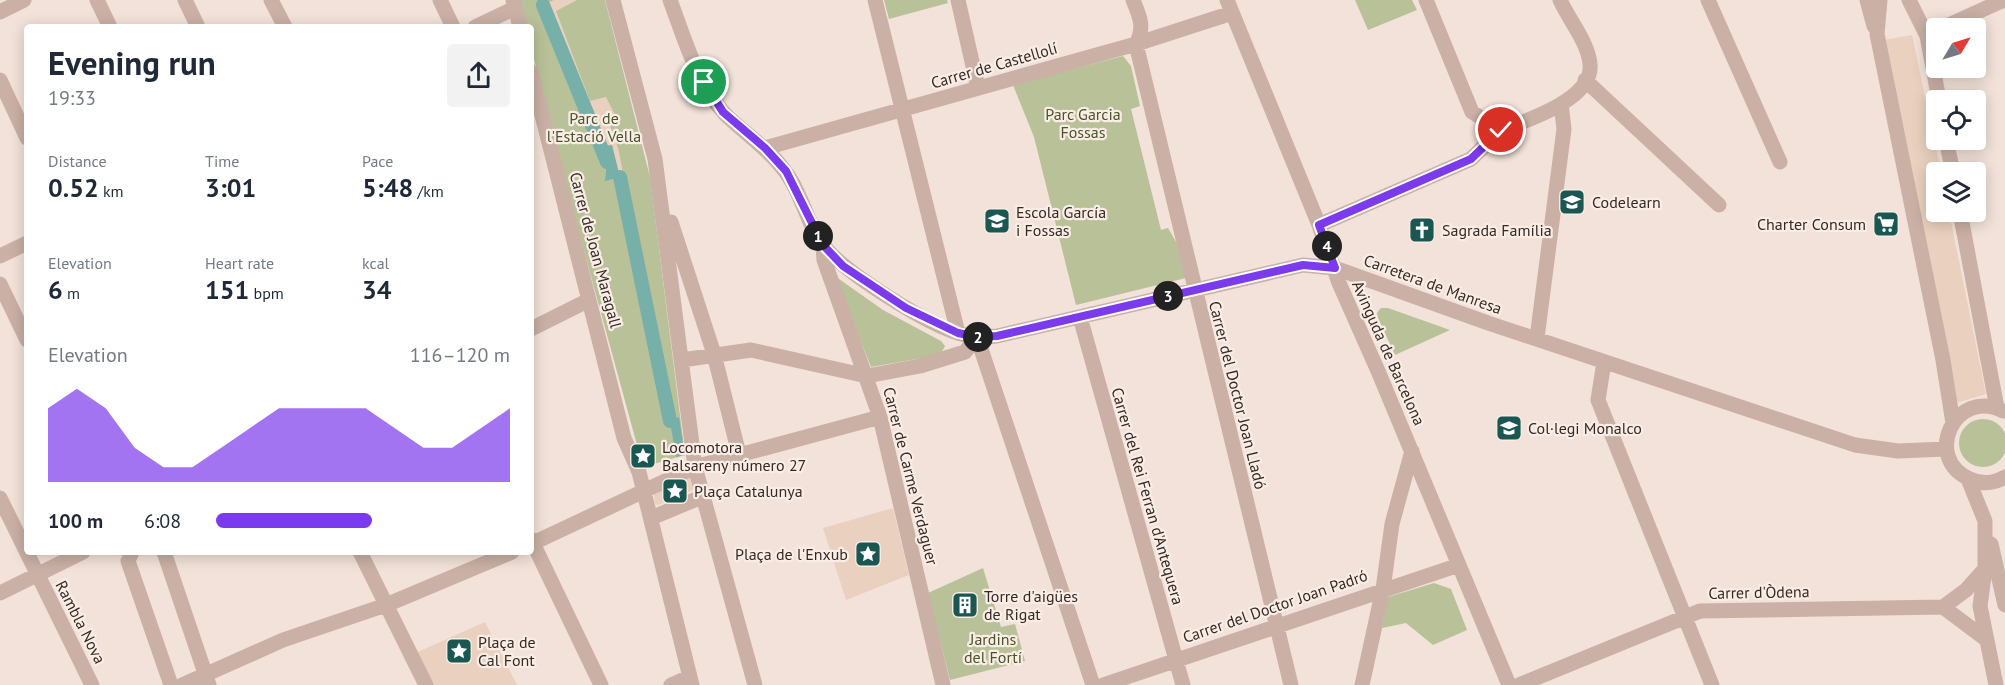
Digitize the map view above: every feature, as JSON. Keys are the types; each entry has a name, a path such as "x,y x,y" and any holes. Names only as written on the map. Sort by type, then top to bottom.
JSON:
{"street":[{"path":"0,12 24,0"},
{"path":"97,0 109,24"},
{"path":"185,0 197,24"},
{"path":"272,0 284,24"},
{"path":"440,0 452,24"},
{"path":"613,0 655,159 695,467 755,685"},
{"name":"Carretera de Manresa","path":"670,0 704,82 723,112 765,148 786,171 823,245 843,266 906,308 958,333 977,337 1003,334 1303,265 1335,268 1604,362 1855,445 1898,451 1946,449"},
{"path":"875,0 958,333"},
{"path":"958,0 978,88"},
{"path":"1133,0 1142,22 1142,32 1136,44"},
{"path":"1426,0 1472,112 1501,130"},
{"path":"1319,225 1471,159 1501,130 1546,115 1561,104 1586,80 1590,66 1587,52 1560,0"},
{"path":"1708,0 1780,162"},
{"path":"1909,0 1926,25"},
{"path":"1964,18 2004,0"},
{"path":"1876,3 1877,34 1943,360 1953,423"},
{"path":"481,24 514,4 519,24"},
{"name":"Carrer de Castellolí","path":"765,148 1136,44 1229,7"},
{"name":"Avinguda de Barcelona","path":"1229,7 1319,225 1339,283 1412,451 1509,685"},
{"name":"Carrer del Doctor Joan Lladó","path":"1136,44 1275,627 1291,685"},
{"path":"0,80 24,132"},
{"path":"1586,80 1719,205"},
{"name":"Carrer de Joan Maragall","path":"534,84 624,438 644,491 691,681"},
{"path":"1537,338 1564,129 1561,104"},
{"path":"663,209 671,222 714,354 739,453"},
{"path":"1962,222 2001,410 1983,406 1969,409 1953,423 1947,435 1946,449 1953,467 1968,479 1987,483 2005,477"},
{"path":"0,256 24,244"},
{"name":"Carrer de Carme Verdaguer","path":"823,245 824,260 880,417 943,685"},
{"path":"0,284 24,334"},
{"path":"534,328 589,300"},
{"name":"Carrer del Rei Ferran d'Antequera","path":"1080,317 1183,685"},
{"path":"682,360 751,350 867,376 920,366 965,352 977,337"},
{"path":"977,337 1093,685"},
{"path":"1604,362 1598,399 1712,685"},
{"path":"1598,399 1602,389 1629,370"},
{"path":"534,541 695,467 739,453 880,417"},
{"path":"1362,685 1383,589 1392,524 1412,451"},
{"path":"1968,479 1985,520 2005,604"},
{"path":"651,518 704,496"},
{"name":"Rambla Nova","path":"0,498 24,548"},
{"path":"1985,520 1985,569 1980,606 1996,685"},
{"path":"534,546 601,685"},
{"name":"Rambla Nova","path":"27,555 92,685"},
{"path":"0,593 76,555"},
{"path":"131,555 128,561 171,685"},
{"path":"165,555 207,680"},
{"path":"361,555 426,685"},
{"path":"182,685 207,680 283,640 386,605 505,555"},
{"name":"Carrer del Doctor Joan Padró","path":"1103,685 1459,565"},
{"path":"1985,569 1966,590 1943,607 1987,640"},
{"name":"Carrer d'Òdena","path":"1519,685 1683,616 1707,611 1943,607"},
{"path":"671,685 691,681"}],"green space":[{"name":"Parc de l'Estació Vella","path":"519,0 605,0 650,177 685,455 643,467 553,137 534,59 534,24 525,24"},
{"path":"884,0 947,0 948,3 889,19"},
{"path":"1355,0 1412,0 1417,10 1368,30"},
{"name":"Parc Garcia Fossas","path":"1123,56 1131,66 1140,106 1131,109 1161,230 1168,228 1182,252 1186,278 1076,305 1034,137 1013,85"},
{"path":"836,279 883,310 941,341 945,346 940,355 871,367"},
{"path":"1381,308 1388,308 1450,330 1395,355 1378,318 1377,313"},
{"path":"1978,419 1988,419 1996,423 2005,434 2006,450 2003,456 1988,467 1978,467 1970,463 1959,448 1959,438 1963,430"},
{"name":"Jardins del Fortí","path":"983,568 1001,627 1015,624 1025,661 950,680 928,593"},
{"path":"1434,583 1451,589 1467,630 1433,645 1406,623 1382,628 1388,597"}],"shaded area":[{"path":"554,0 577,0 556,11 590,101 606,97 615,115 607,117 618,148 674,419 671,420 612,145 602,147 545,4"},
{"path":"1912,35 1926,101 1926,150 1936,150 1939,162 1926,162 1926,222 1951,222 1986,394 1956,403 1884,40"},
{"name":"Plaça Catalunya","path":"690,477 695,489 658,505 655,504 654,494"},
{"name":"Plaça de l'Enxub","path":"893,508 909,575 846,600 823,528"},
{"name":"Plaça de Cal Font","path":"485,622 517,685 418,685 404,658"}],"water":[{"path":"612,145 620,177 605,181 607,162 600,147"},
{"path":"679,417 685,455 676,457 670,421"}],"waterway":[{"path":"543,5 607,162"},
{"path":"620,177 670,421"}],"place":[{"name":"Codelearn","path":"1572,202"},
{"name":"Escola García i Fossas","path":"997,221"},
{"name":"Charter Consum","path":"1886,224"},
{"name":"Sagrada Família","path":"1422,230"},
{"name":"Col·legi Monalco","path":"1509,428"},
{"name":"Locomotora Balsareny número 27","path":"643,456"},
{"name":"Plaça Catalunya","path":"675,491"},
{"name":"Plaça de l'Enxub","path":"868,554"},
{"name":"Torre d'aigües de Rigat","path":"965,605"},
{"name":"Plaça de Cal Font","path":"459,651"}],"route":[{"path":"704,82 723,112 765,148 786,171 823,245 843,266 906,308 958,333 977,337 1027,330 1303,265 1335,268 1319,225 1471,159 1501,130"}]}
